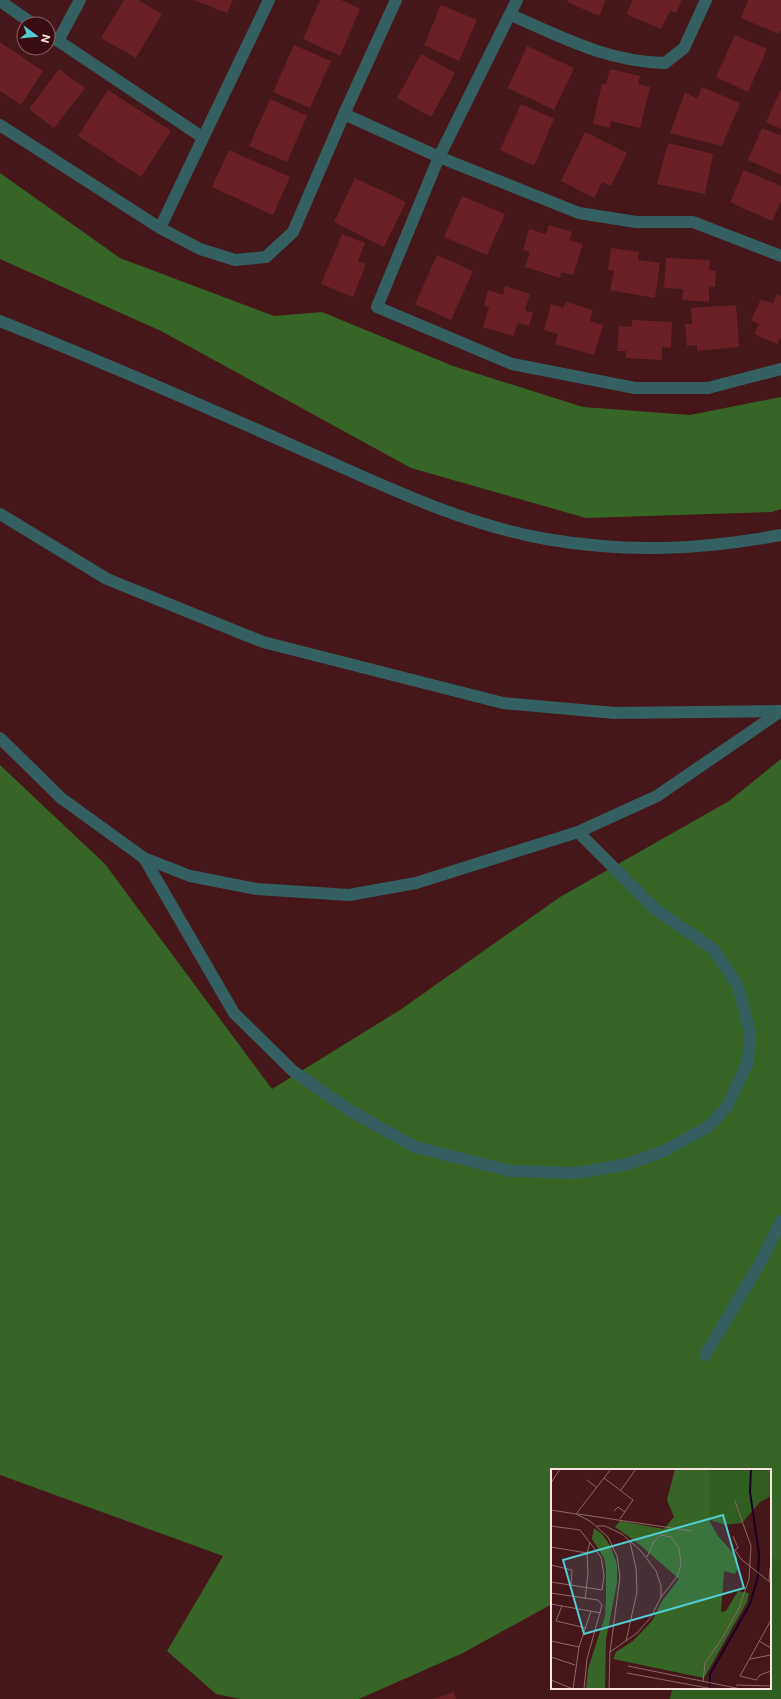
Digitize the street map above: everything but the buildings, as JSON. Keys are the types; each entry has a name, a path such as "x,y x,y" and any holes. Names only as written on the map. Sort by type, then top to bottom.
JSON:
{"street":[{"path":"0,0 23,16"},
{"path":"56,34 80,0"},
{"path":"160,228 202,137 269,0"},
{"path":"0,125 160,228 200,249 235,260 266,257 293,232 344,114 396,0"},
{"path":"517,0 511,15 438,157 377,307 512,364 635,388 708,388 781,369"},
{"path":"511,15 590,50 643,62 665,63 684,48 706,0"},
{"path":"56,40 202,137"},
{"path":"344,114 438,157 579,213 636,222 693,222 781,256"},
{"path":"0,321 98,360 457,516 544,538 603,546 673,548 730,544 781,535"},
{"path":"0,514 107,580 263,642 503,703 614,713 780,711"},
{"path":"0,738 61,798 144,858 190,876 257,889 349,895 416,883 578,832 657,796 780,711"},
{"path":"144,858 234,1013 293,1071 349,1110 414,1147 510,1171 577,1173 628,1164 664,1151 709,1126 726,1108 748,1062 750,1033 738,986 713,949 655,909 578,832"},
{"path":"705,1355 759,1266 781,1221"}],"green space":[{"path":"0,173 120,258 274,316 322,312 453,366 583,407 690,415 781,397 781,509 772,512 586,518 411,468 161,331 0,259"},
{"path":"781,759 781,1560 771,1558 771,1469 551,1469 551,1605 463,1653 359,1699 241,1699 216,1694 167,1651 223,1556 0,1475 0,765 105,864 272,1089 400,1010 560,897 729,801"},
{"path":"781,1540 781,1699 670,1699 673,1689 771,1689 771,1554"}]}
